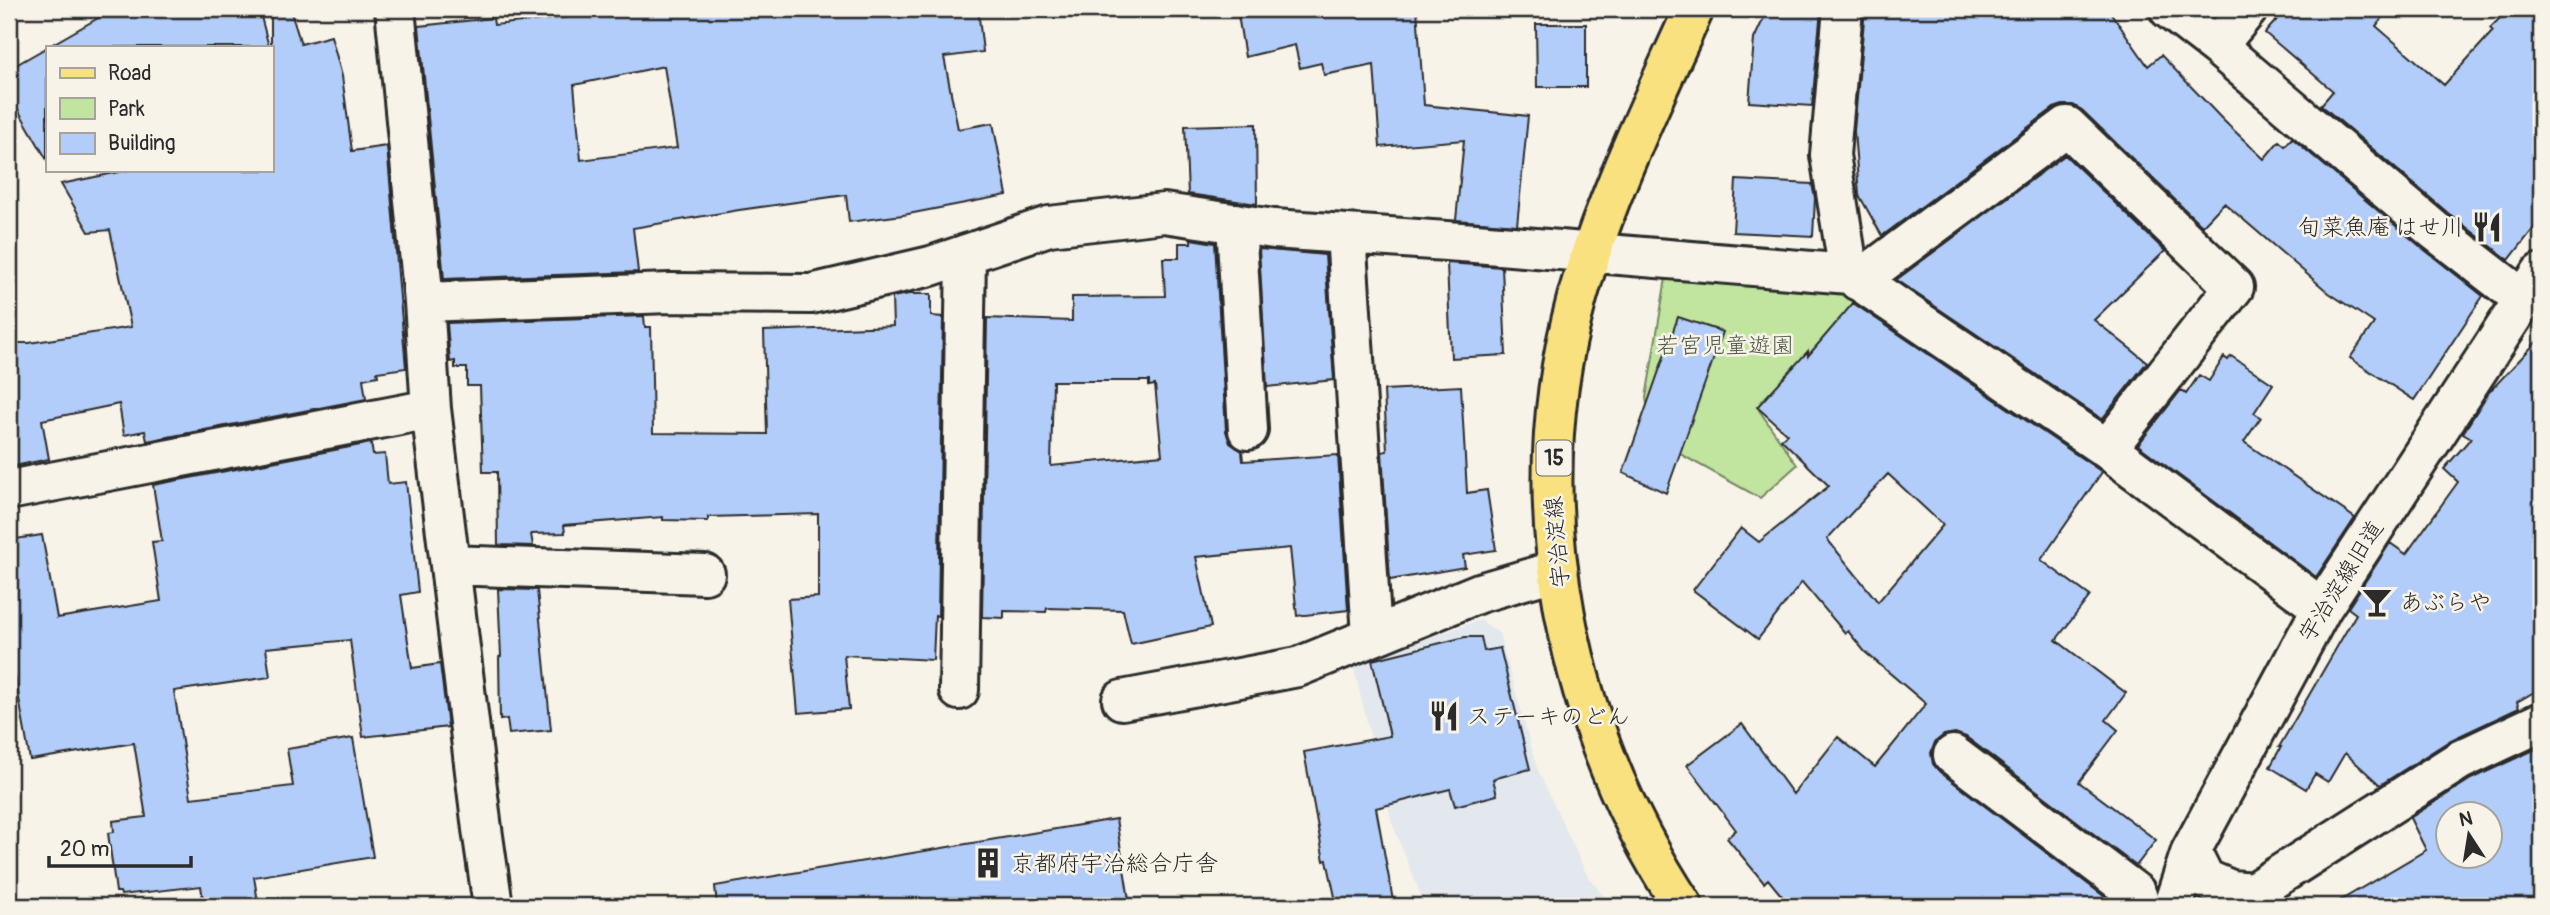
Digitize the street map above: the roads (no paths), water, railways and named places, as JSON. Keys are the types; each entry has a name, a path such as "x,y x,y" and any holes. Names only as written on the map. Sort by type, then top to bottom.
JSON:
{"main road":[{"name":"宇治淀線","path":"1683,906 1645,843 1598,740 1567,632 1552,501 1555,427 1564,358 1591,253 1646,116 1694,9"}],"street":[{"path":"396,9 424,302 431,409 482,829 485,904"},
{"path":"1843,9 1830,155 1853,278"},
{"path":"2169,9 2217,46 2434,230 2532,286"},
{"path":"2217,46 2248,9"},
{"path":"1853,278 2067,126 2234,287 2107,449"},
{"path":"424,302 670,293 811,294 931,266 1049,226 1164,213 1346,234 1591,253 1853,278 2107,449 2322,608"},
{"path":"1236,223 1248,430"},
{"path":"1346,234 1372,636"},
{"path":"959,690 966,254"},
{"name":"宇治淀線旧道","path":"2173,906 2191,851 2322,608 2532,286"},
{"path":"9,490 431,409"},
{"path":"450,565 705,574"},
{"path":"1122,700 1298,667 1479,593 1558,570"},
{"path":"2191,851 2205,879 2231,890 2242,899 2460,760 2541,722"},
{"path":"1953,755 2136,892 2141,906"}],"place":[{"name":"旬菜魚庵 はせ川","path":"2487,227"},
{"name":"あぶらや","path":"2377,602"},
{"name":"ステーキのどん","path":"1444,716"},
{"name":"京都府宇治総合庁舎","path":"988,863"}],"park label":[{"name":"若宮児童遊園","path":"1725,345"}]}
